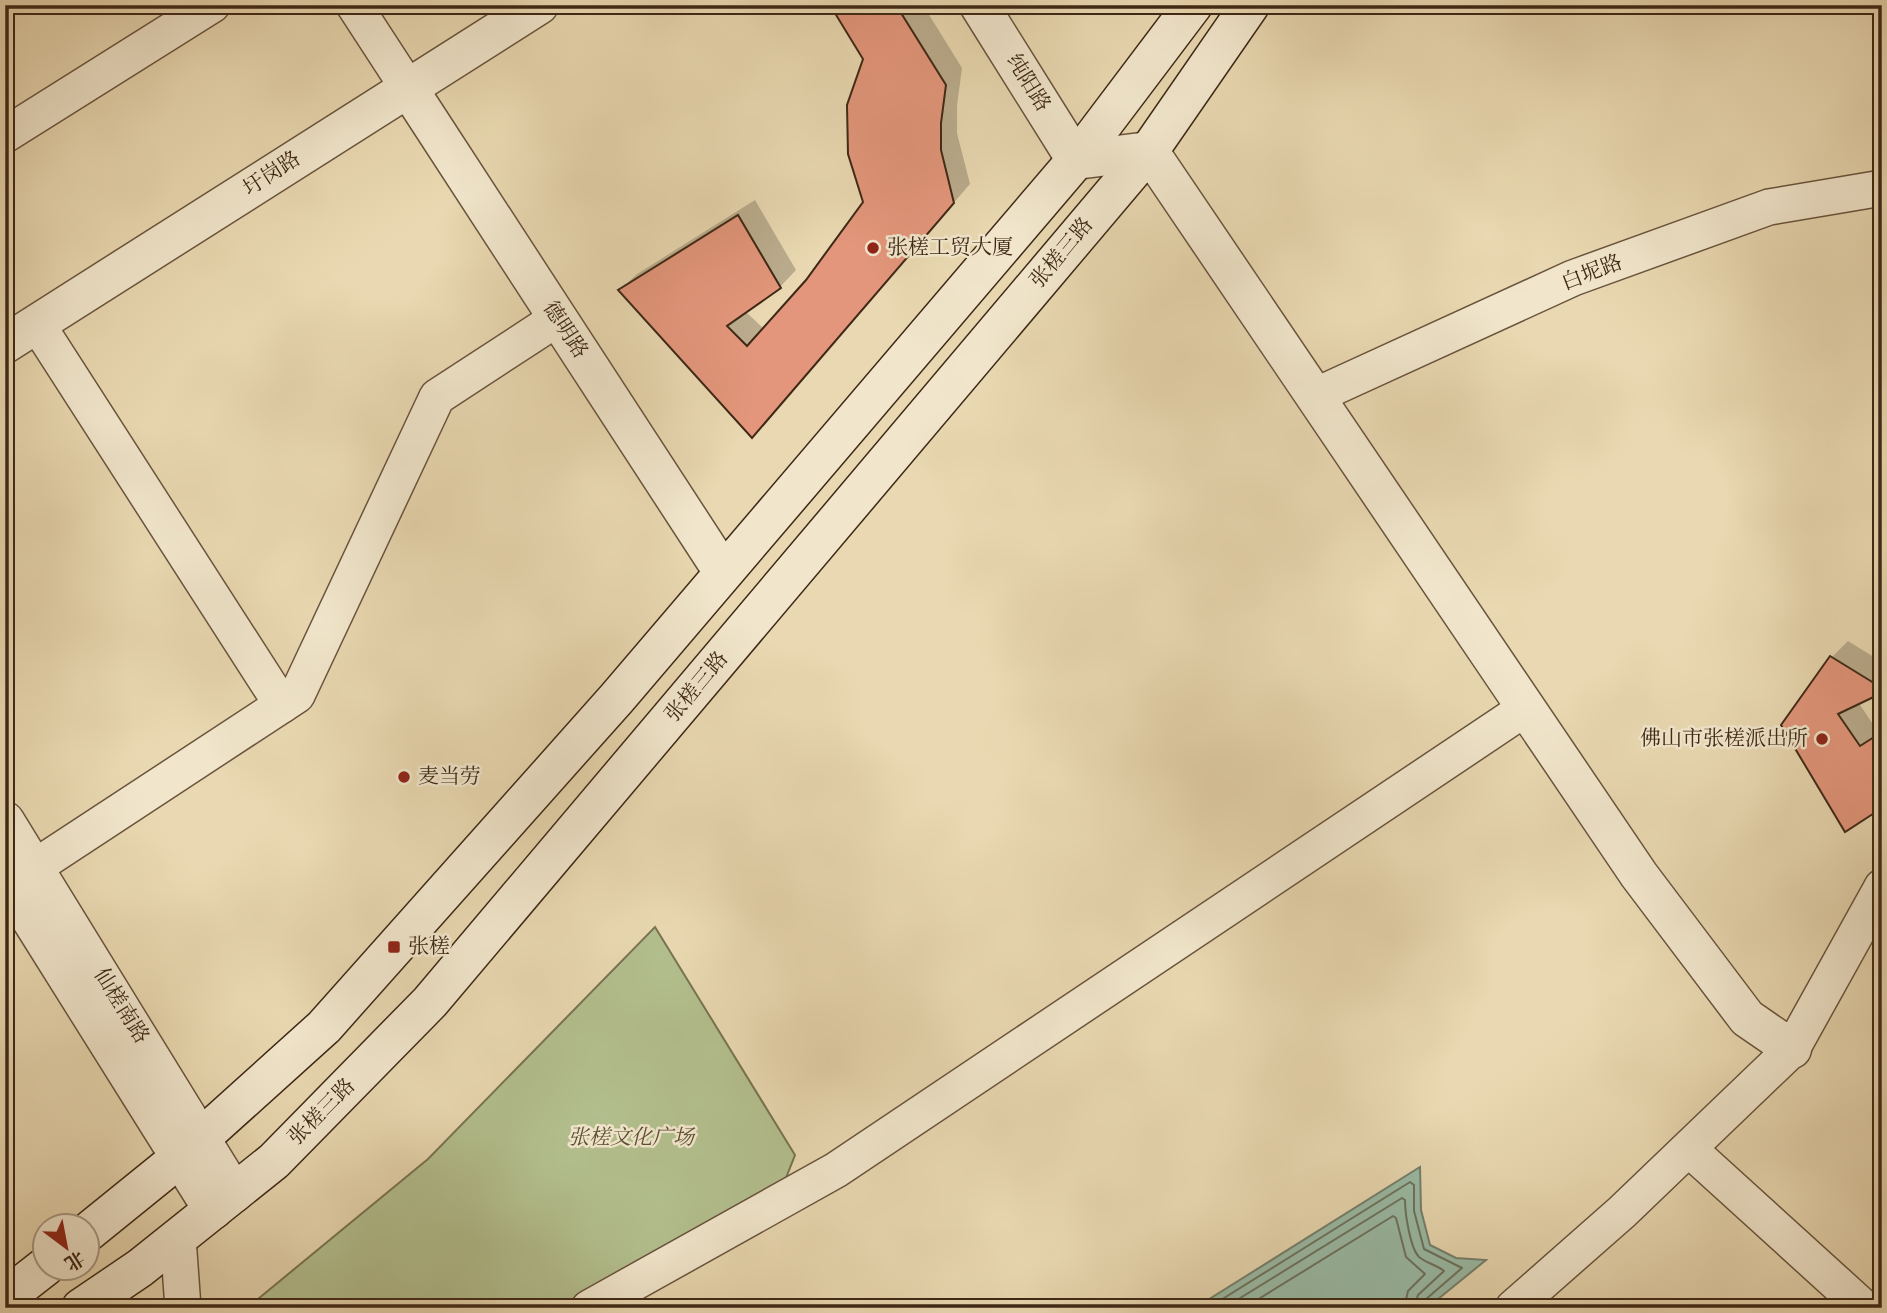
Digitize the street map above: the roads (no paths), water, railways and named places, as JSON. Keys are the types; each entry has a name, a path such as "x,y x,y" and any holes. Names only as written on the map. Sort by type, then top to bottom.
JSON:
{"main road":[{"name":"圩岗路","path":"5,344 539,5"},
{"name":"纯阳路","path":"979,5 1076,160"},
{"path":"102,1220 190,1147 324,1027 617,698 1076,160 1193,5"},
{"name":"张槎三路","path":"81,1308 140,1268 274,1161 430,1002 1149,151 1250,5"},
{"name":"德明路","path":"408,88 723,572"},
{"path":"1076,160 1149,151 1639,875 1747,1018 1792,1049"},
{"name":"仙槎南路","path":"5,821 20,872 223,1201"},
{"path":"5,1298 32,1277"}],"street":[{"path":"5,135 212,5"},
{"path":"354,5 408,88"},
{"name":"白坭路","path":"1315,396 1573,278 1769,207 1882,188"},
{"path":"20,872 297,695 437,397 558,318"},
{"path":"37,324 282,705"},
{"path":"589,1308 836,1170 1526,708"},
{"path":"1513,1308 1622,1212 1792,1049 1882,887"},
{"path":"1689,1149 1864,1308"},
{"path":"178,1238 183,1308"}],"water":[{"path":"1420,1167 1421,1210 1430,1245 1456,1258 1486,1260 1427,1308 1195,1308"}],"place":[{"name":"张槎工贸大厦","path":"873,248"},
{"name":"佛山市张槎派出所","path":"1822,739"},
{"name":"麦当劳","path":"404,777"},
{"name":"张槎","path":"394,947"}],"park label":[{"name":"张槎文化广场","path":"631,1138"}]}
